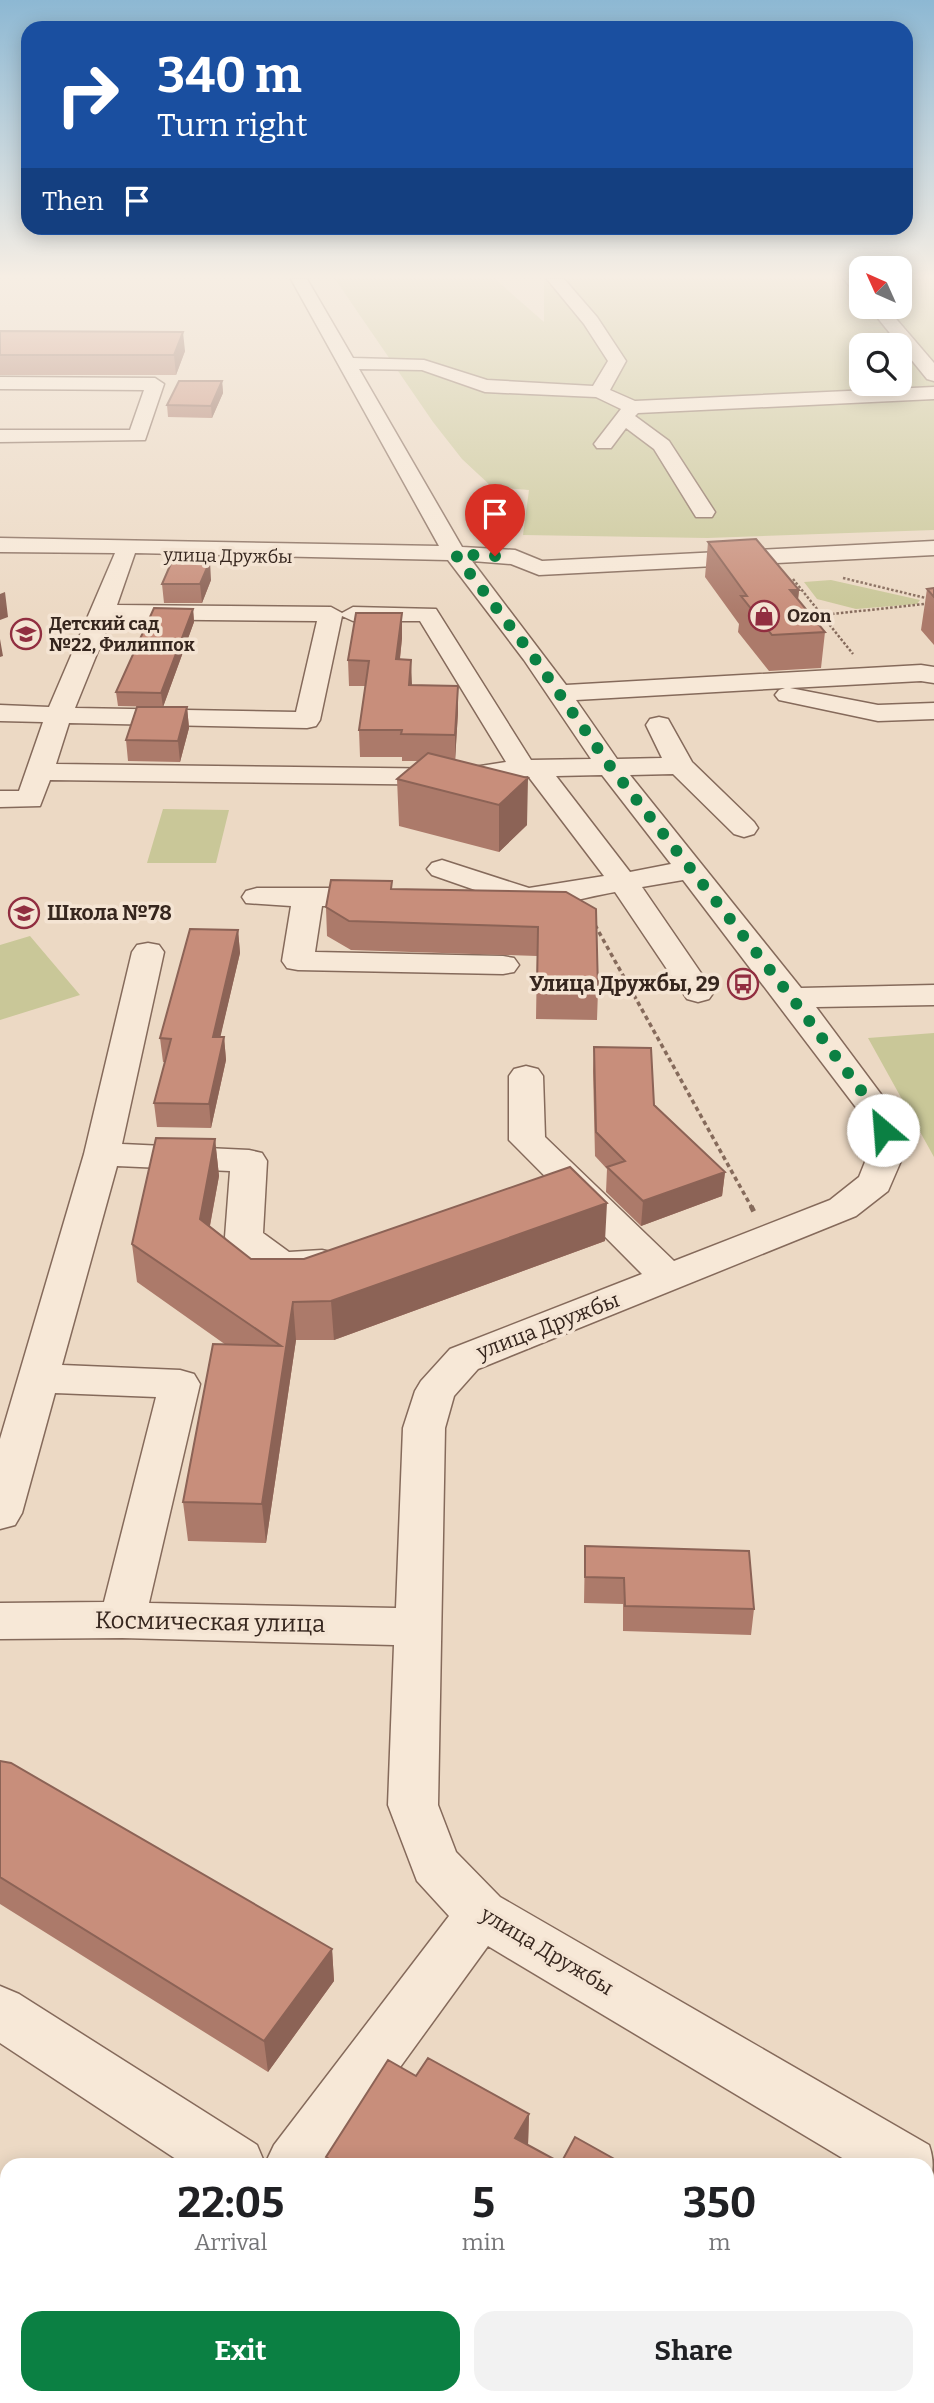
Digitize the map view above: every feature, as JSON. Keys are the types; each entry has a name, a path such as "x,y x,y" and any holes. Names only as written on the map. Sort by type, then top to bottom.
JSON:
{"street":[{"path":"0,436 138,436 153,391"},
{"name":"улица Дружбы","path":"363,391 455,554 560,693 610,766 792,998 878,1113 889,1147 875,1183 843,1208 464,1359 435,1391 424,1428 413,1805 435,1865 481,1914 897,2158"},
{"path":"583,391 599,392 628,412 662,445 704,512"},
{"path":"604,444 628,412 906,391"},
{"name":"улица Дружбы","path":"0,545 389,550 455,554"},
{"path":"455,554 515,557 539,568 934,548"},
{"name":"улица Дружбы","path":"0,553 387,559 455,554"},
{"path":"0,799 30,800 59,715 125,555"},
{"path":"102,612 428,614 530,768"},
{"path":"0,713 307,720 331,614"},
{"path":"560,693 921,673 934,676"},
{"path":"735,684 878,713 934,711"},
{"path":"659,725 680,766 744,828"},
{"path":"39,772 461,776 530,768 680,766"},
{"path":"442,869 526,897"},
{"path":"257,897 526,897 689,870"},
{"path":"308,897 298,961 503,965"},
{"path":"0,1513 102,1154 148,952"},
{"path":"792,998 934,995"},
{"path":"526,1076 527,1140 669,1278"},
{"path":"102,1154 249,1161 244,1237 281,1265 317,1264 356,1250"},
{"path":"526,1190 565,1177"},
{"path":"38,1378 180,1384 122,1620"},
{"name":"Космическая улица","path":"0,1621 122,1620 419,1627"},
{"path":"299,2158 481,1914"},
{"path":"0,2012 226,2158"}],"lane":[{"path":"530,768 623,882 698,992"}],"path":[{"path":"775,556 871,676"},
{"path":"836,576 934,602"},
{"path":"793,579 804,578"},
{"path":"822,615 934,602"},
{"path":"576,890 759,1222"}],"shaded area":[{"path":"412,391 849,391 849,396 912,396 912,391 934,391 934,530 707,538 523,535 529,490 492,487 462,459"},
{"path":"831,580 920,600 917,604 856,609 817,599 804,582"},
{"path":"163,809 229,810 216,863 147,863"},
{"path":"30,936 80,995 0,1020 0,945"},
{"path":"934,1033 934,1157 868,1038"}],"building":[{"path":"174,391 218,391 211,406 167,405"},
{"path":"756,539 799,590 790,590 825,632 772,635 741,596 747,596 708,542"},
{"path":"172,561 210,561 200,584 162,584"},
{"path":"934,588 934,597 927,589"},
{"path":"154,608 193,609 161,693 116,692"},
{"path":"356,613 402,613 396,659 411,660 409,685 458,686 455,735 401,734 402,730 359,730 369,661 348,660"},
{"path":"137,707 187,707 178,741 126,740"},
{"path":"428,753 528,778 499,805 397,779"},
{"path":"331,880 392,881 391,889 566,892 596,909 598,990 537,989 538,927 349,921 326,907"},
{"path":"190,929 238,930 213,1037 224,1037 209,1104 154,1103 171,1039 160,1038"},
{"path":"594,1047 651,1048 654,1105 725,1172 643,1201 607,1167 625,1161 596,1132"},
{"path":"156,1138 215,1139 200,1219 251,1259 304,1259 570,1167 607,1203 331,1301 293,1302 262,1504 183,1502 213,1344 281,1346 132,1244"},
{"path":"585,1546 749,1551 754,1609 625,1606 624,1578 585,1577"},
{"path":"0,1761 11,1763 332,1949 264,2041 0,1877"},
{"path":"428,2058 529,2114 515,2138 552,2158 326,2157 388,2060 416,2076"},
{"path":"575,2137 612,2158 564,2158"}],"place":[{"name":"Ozon","path":"764,616"},
{"name":"Детский сад №22, Филиппок","path":"26,634"},
{"name":"Школа №78","path":"24,913"},
{"name":"Улица Дружбы, 29","path":"743,984"}],"route":[{"path":"495,556 455,554 533,656 610,766 792,998 878,1113 883,1130"}]}
